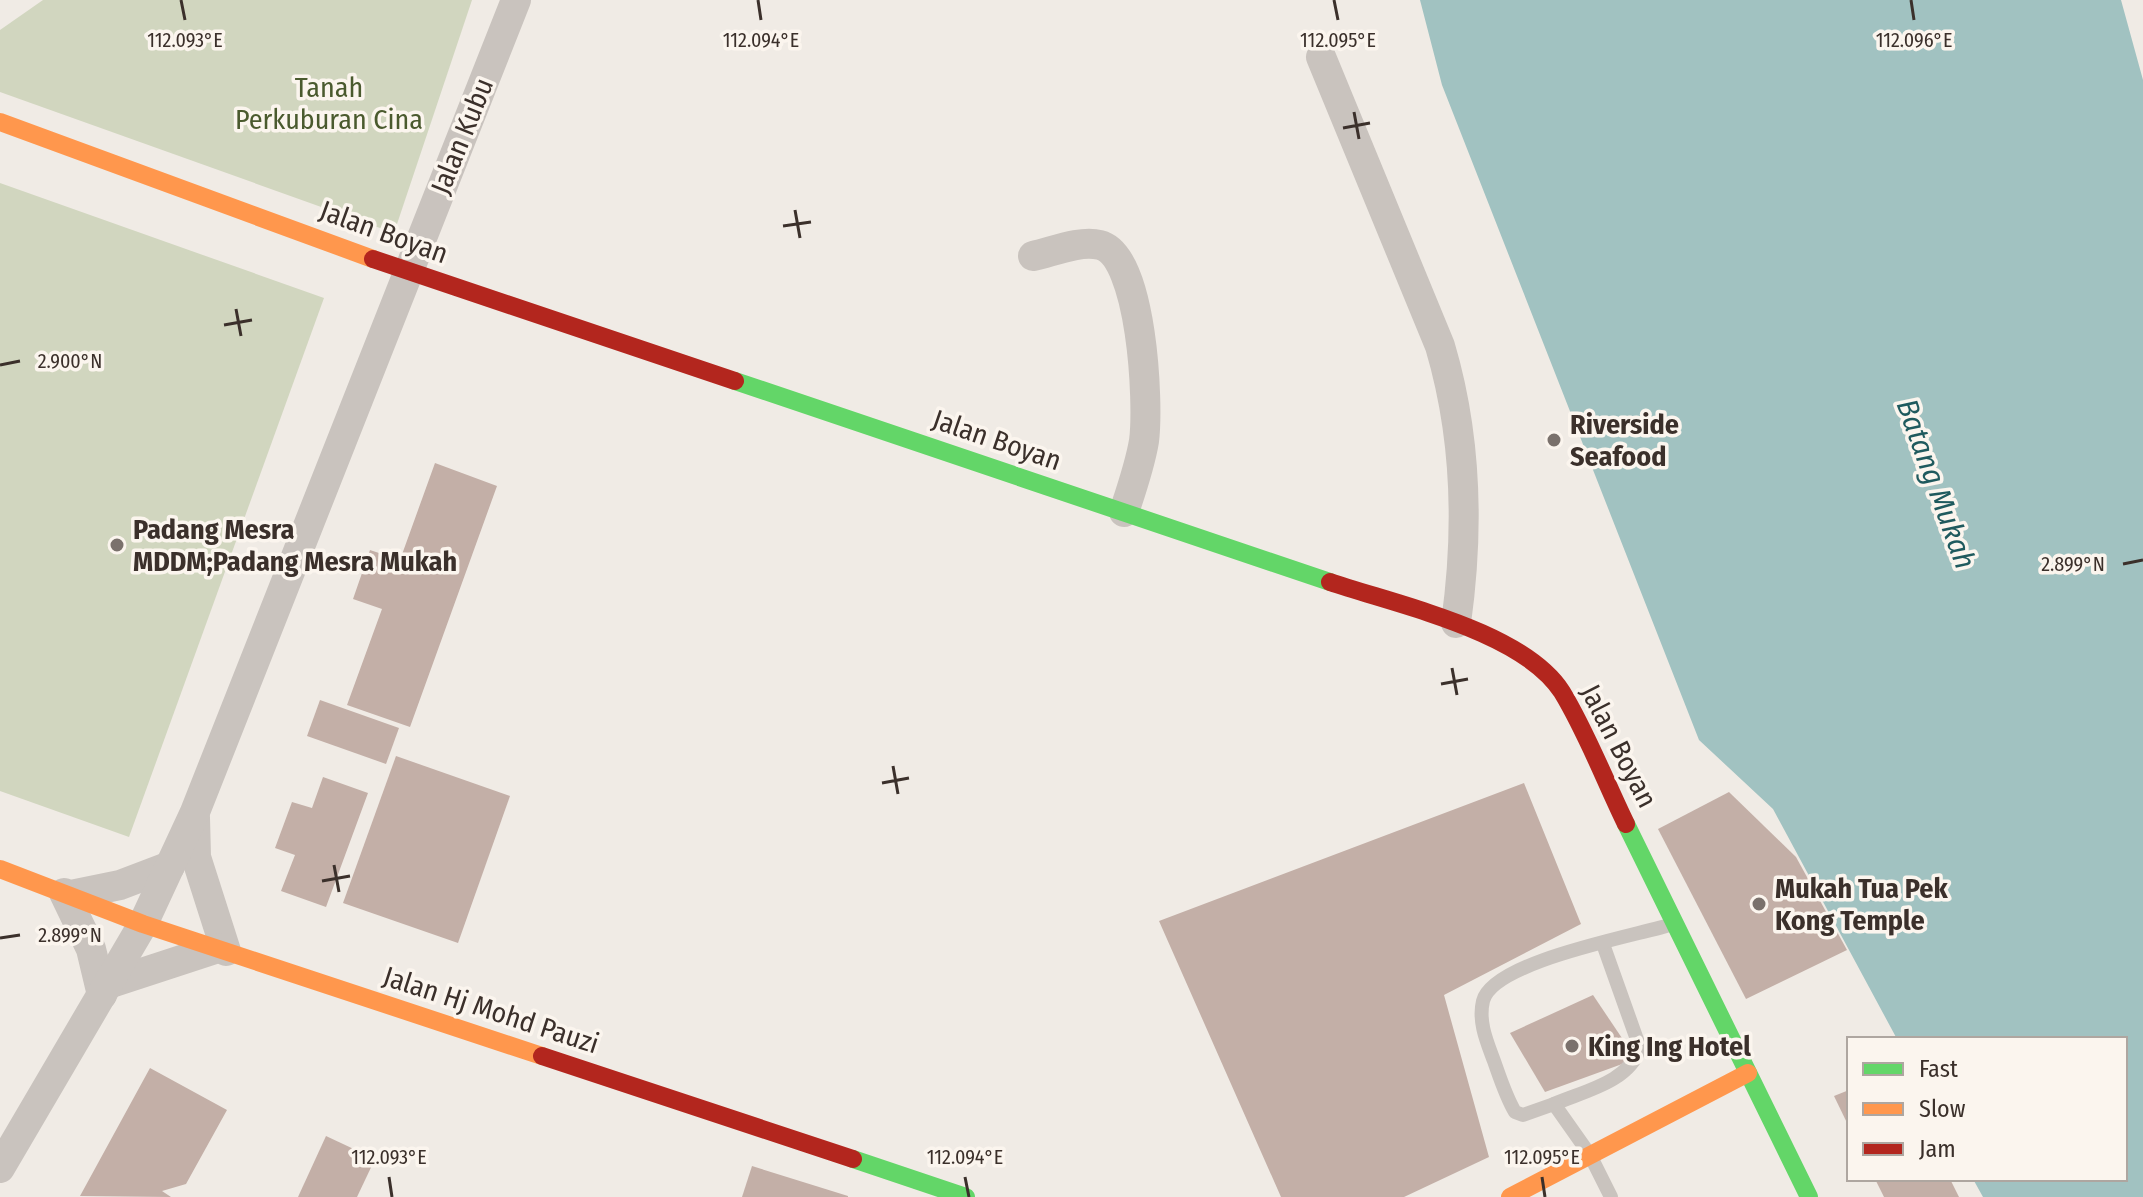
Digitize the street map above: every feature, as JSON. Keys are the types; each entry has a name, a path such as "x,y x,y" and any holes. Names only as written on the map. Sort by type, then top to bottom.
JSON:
{"street":[{"name":"Jalan Kubu","path":"0,1168 143,924 195,812 516,0"},
{"path":"1321,57 1440,346 1452,387 1466,518 1465,559 1456,623"},
{"name":"Jalan Boyan","path":"0,122 407,271 1499,639 1534,662 1561,691 1809,1197"},
{"path":"1033,256 1079,245 1100,245 1117,254 1126,271 1143,375 1145,421 1139,469 1124,512"},
{"path":"170,866 120,885 66,894 105,989 222,950 196,857 195,812"},
{"name":"Jalan Hj Mohd Pauzi","path":"0,869 143,924 966,1197"},
{"path":"1510,1197 1748,1073"}],"lane":[{"path":"1603,944 1640,1048 1636,1059 1619,1076 1523,1115 1515,1112 1482,1026 1482,1003 1493,984 1515,971 1573,950 1676,923"},
{"path":"1554,1104 1590,1155 1611,1197"}],"green space":[{"name":"Tanah Perkuburan Cina","path":"43,0 472,0 394,233 0,92 0,30"},
{"name":"Padang Mesra MDDM;Padang Mesra Mukah","path":"0,183 324,298 129,837 0,791"}],"water":[{"name":"Batang Mukah","path":"1420,0 2121,0 2143,80 2143,1197 1983,1197 1974,1181 2127,1181 2127,1037 1896,1037 1773,809 1699,740 1442,85"}],"building":[{"path":"435,463 497,486 410,727 347,705 382,609 353,599 370,550 400,560"},
{"path":"320,700 399,728 386,764 307,736"},
{"path":"396,756 510,796 458,943 343,903"},
{"path":"323,777 368,793 326,907 281,891 295,855 275,848 292,802 312,808"},
{"path":"1524,783 1581,924 1444,995 1489,1157 1404,1197 1281,1197 1159,921"},
{"name":"Mukah Tua Pek Kong Temple","path":"1729,792 1796,857 1847,950 1746,999 1658,829"},
{"name":"King Ing Hotel","path":"1593,995 1636,1059 1545,1092 1510,1033"},
{"path":"150,1068 227,1110 186,1184 162,1191 171,1197 80,1196"},
{"path":"1847,1091 1847,1123 1834,1096"},
{"path":"326,1136 375,1159 357,1197 298,1197"},
{"path":"752,1166 848,1196 848,1197 742,1197"},
{"path":"1876,1181 1951,1181 1959,1197 1884,1197"}],"traffic: fast":[{"path":"735,381 1330,582"},
{"path":"1626,824 1809,1197"},
{"path":"853,1159 966,1197"}],"traffic: slow":[{"path":"0,122 373,259"},
{"path":"0,869 143,924 542,1056"},
{"path":"1510,1197 1748,1073"}],"traffic: jam":[{"path":"373,259 735,381"},
{"path":"1330,582 1423,611 1489,636 1519,652 1544,671 1571,708 1626,824"},
{"path":"542,1056 853,1159"}],"place":[{"name":"Riverside Seafood","path":"1554,440"},
{"name":"Padang Mesra MDDM;Padang Mesra Mukah","path":"117,545"},
{"name":"Mukah Tua Pek Kong Temple","path":"1759,904"},
{"name":"King Ing Hotel","path":"1572,1046"}]}
